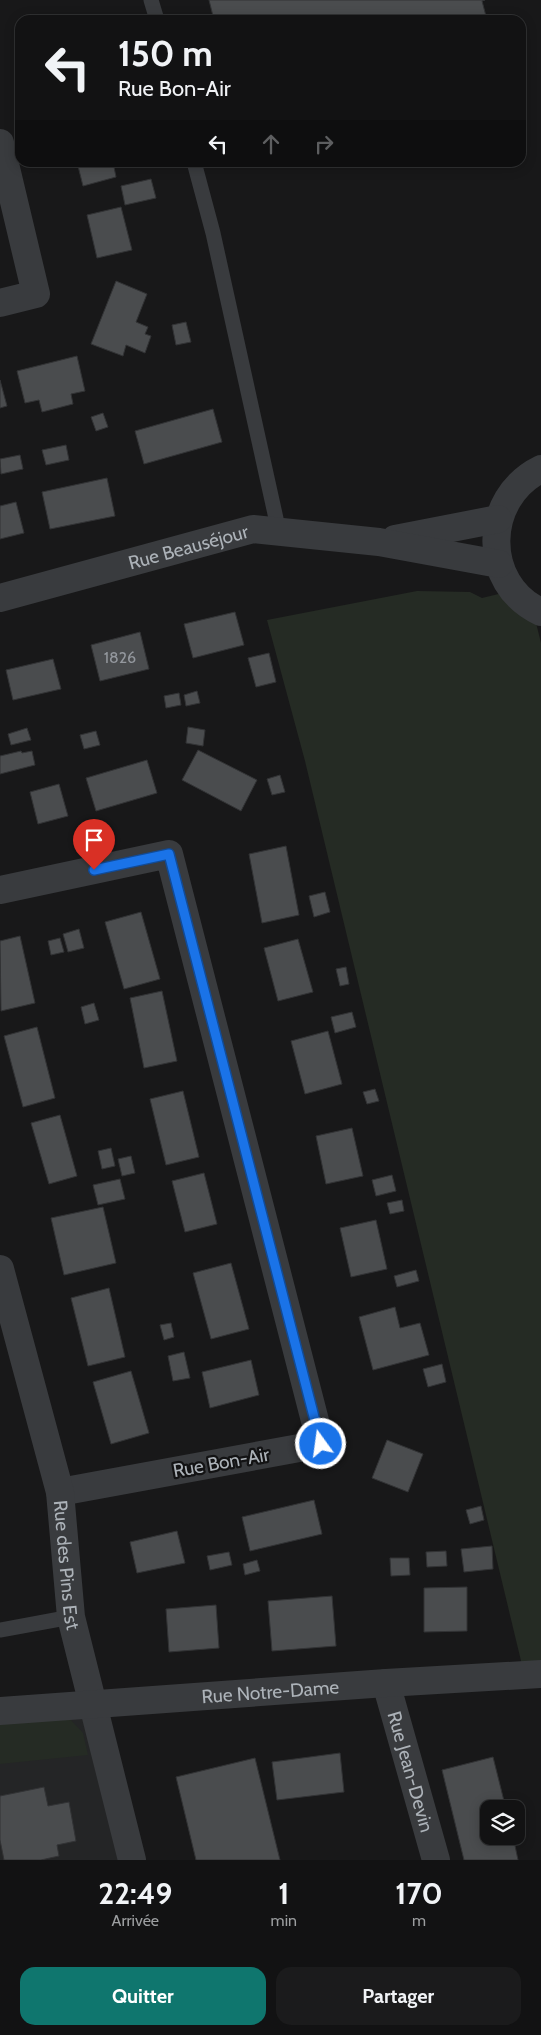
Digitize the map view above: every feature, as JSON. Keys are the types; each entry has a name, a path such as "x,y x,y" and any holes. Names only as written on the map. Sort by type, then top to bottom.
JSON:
{"street":[{"path":"0,143 36,294 0,303"},
{"path":"541,469 528,475 509,495 498,520 495,542 499,564 507,582 519,596 541,612"},
{"name":"Rue Beauséjour","path":"379,542 498,520"},
{"name":"Rue Beauséjour","path":"0,598 253,529 379,542 499,564"},
{"name":"Rue Bon-Air","path":"0,890 169,854 321,1444 60,1492"},
{"name":"Rue des Pins Est","path":"0,1269 60,1492 71,1616 132,1860"},
{"name":"Rue Notre-Dame","path":"0,1711 386,1683 541,1674"},
{"name":"Rue Jean-Devin","path":"386,1683 436,1860"}],"lane":[{"path":"152,0 156,15"},
{"path":"195,167 212,232 278,532"},
{"path":"0,1630 71,1616"}],"shaded area":[{"path":"527,587 541,643 541,1663 522,1665 305,761 267,620 417,591 470,592 482,598"},
{"path":"92,1704 132,1860 0,1860 0,1711"},
{"path":"69,1718 83,1733 88,1755 0,1764 0,1724"}],"building":[{"path":"209,0 485,0 482,1 486,15 213,15"},
{"path":"78,167 114,167 116,177 83,186"},
{"path":"151,179 156,198 125,205 121,186"},
{"path":"121,207 132,250 97,258 87,215"},
{"path":"116,281 147,294 136,322 148,327 145,334 151,336 145,353 126,345 123,356 91,344"},
{"path":"186,322 191,342 176,345 172,325"},
{"path":"77,356 85,391 71,394 73,404 42,412 39,400 25,403 17,371"},
{"path":"0,380 7,406 0,408"},
{"path":"213,409 222,442 144,464 135,431"},
{"path":"103,413 108,427 96,431 91,417"},
{"path":"66,445 69,460 46,465 42,450"},
{"path":"20,455 23,469 1,474 0,459"},
{"path":"107,478 115,516 50,529 42,492"},
{"path":"16,502 24,533 0,539 0,506"},
{"path":"235,612 244,645 193,658 184,624"},
{"path":"140,632 149,669 100,681 91,645"},
{"path":"269,653 276,682 256,687 248,658"},
{"path":"53,659 61,689 13,700 6,670"},
{"path":"197,691 200,703 186,706 184,695"},
{"path":"179,693 181,705 166,708 164,696"},
{"path":"188,727 205,730 203,746 186,743"},
{"path":"27,728 31,740 11,745 8,734"},
{"path":"96,731 100,745 84,749 80,735"},
{"path":"198,750 257,780 241,811 182,780"},
{"path":"21,751 22,753 32,751 35,765 0,774 0,756"},
{"path":"147,760 157,793 96,811 86,778"},
{"path":"280,775 285,792 272,795 267,779"},
{"path":"59,784 68,816 38,824 30,792"},
{"path":"286,846 299,915 262,923 249,854"},
{"path":"325,892 330,912 314,917 309,896"},
{"path":"141,912 160,979 124,989 105,922"},
{"path":"79,929 84,948 68,952 63,934"},
{"path":"20,936 35,1003 1,1011 0,941"},
{"path":"60,938 64,952 51,955 48,941"},
{"path":"298,939 313,992 278,1001 264,948"},
{"path":"346,967 349,984 340,986 336,969"},
{"path":"162,991 177,1061 144,1068 130,998"},
{"path":"94,1003 99,1020 85,1024 81,1007"},
{"path":"352,1012 356,1027 335,1033 331,1017"},
{"path":"37,1027 55,1098 23,1107 4,1036"},
{"path":"328,1031 342,1084 305,1094 291,1041"},
{"path":"375,1089 379,1101 367,1104 363,1092"},
{"path":"183,1091 199,1157 166,1165 150,1099"},
{"path":"60,1115 77,1176 49,1184 31,1123"},
{"path":"352,1128 363,1176 326,1184 316,1136"},
{"path":"111,1148 115,1166 102,1169 98,1151"},
{"path":"131,1156 135,1173 122,1176 118,1159"},
{"path":"204,1173 217,1224 185,1232 172,1181"},
{"path":"392,1175 396,1191 376,1196 372,1180"},
{"path":"120,1179 125,1199 98,1205 93,1185"},
{"path":"402,1200 404,1211 390,1214 387,1203"},
{"path":"103,1207 116,1263 64,1275 51,1218"},
{"path":"376,1220 387,1269 351,1277 340,1228"},
{"path":"231,1263 249,1329 211,1339 193,1273"},
{"path":"416,1270 419,1281 397,1287 394,1276"},
{"path":"109,1288 125,1357 88,1366 71,1298"},
{"path":"395,1307 400,1328 420,1323 429,1355 373,1370 359,1317"},
{"path":"171,1323 174,1337 164,1340 160,1325"},
{"path":"184,1352 190,1378 173,1381 168,1356"},
{"path":"251,1360 259,1395 210,1408 202,1372"},
{"path":"442,1364 446,1382 428,1387 423,1369"},
{"path":"131,1371 149,1433 111,1444 93,1382"},
{"path":"387,1440 423,1454 408,1492 372,1478"},
{"path":"314,1500 322,1534 250,1551 242,1517"},
{"path":"481,1506 484,1520 470,1524 466,1510"},
{"path":"177,1531 185,1563 137,1573 130,1542"},
{"path":"492,1546 493,1569 464,1572 461,1549"},
{"path":"446,1551 447,1566 427,1567 426,1552"},
{"path":"229,1552 232,1565 210,1570 207,1556"},
{"path":"390,1558 409,1558 410,1575 391,1576"},
{"path":"257,1560 260,1571 245,1575 243,1564"},
{"path":"467,1587 467,1631 424,1632 424,1588"},
{"path":"332,1596 336,1646 272,1651 268,1601"},
{"path":"216,1605 219,1648 169,1652 166,1609"},
{"path":"340,1753 344,1792 277,1800 272,1762"},
{"path":"493,1757 504,1800 480,1800 480,1845 515,1845 518,1860 464,1860 442,1770"},
{"path":"255,1758 280,1860 196,1860 176,1777"},
{"path":"44,1787 48,1806 69,1802 76,1841 57,1845 59,1856 41,1860 4,1860 0,1840 0,1796"}],"route":[{"path":"94,870 169,854 321,1444"}]}
